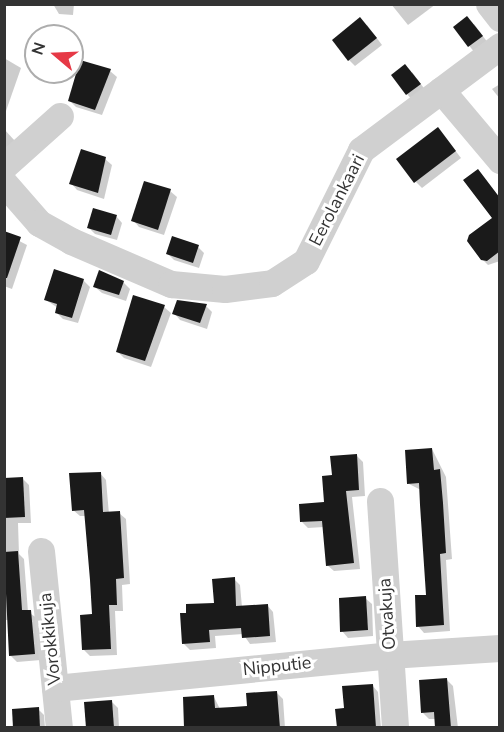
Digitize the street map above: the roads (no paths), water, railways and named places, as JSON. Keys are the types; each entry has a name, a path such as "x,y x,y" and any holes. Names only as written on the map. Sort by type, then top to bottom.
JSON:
{"street":[{"path":"489,4 500,18"},
{"name":"Eerolankaari","path":"4,183 39,223 71,242 171,284 225,289 272,283 306,261 361,150 500,46"},
{"path":"441,90 500,160"},
{"path":"4,166 60,116"},
{"name":"Otvakuja","path":"380,501 395,728"},
{"name":"Vorokkikuja","path":"41,551 59,728"},
{"name":"Nipputie","path":"55,688 389,655 500,648"}]}
